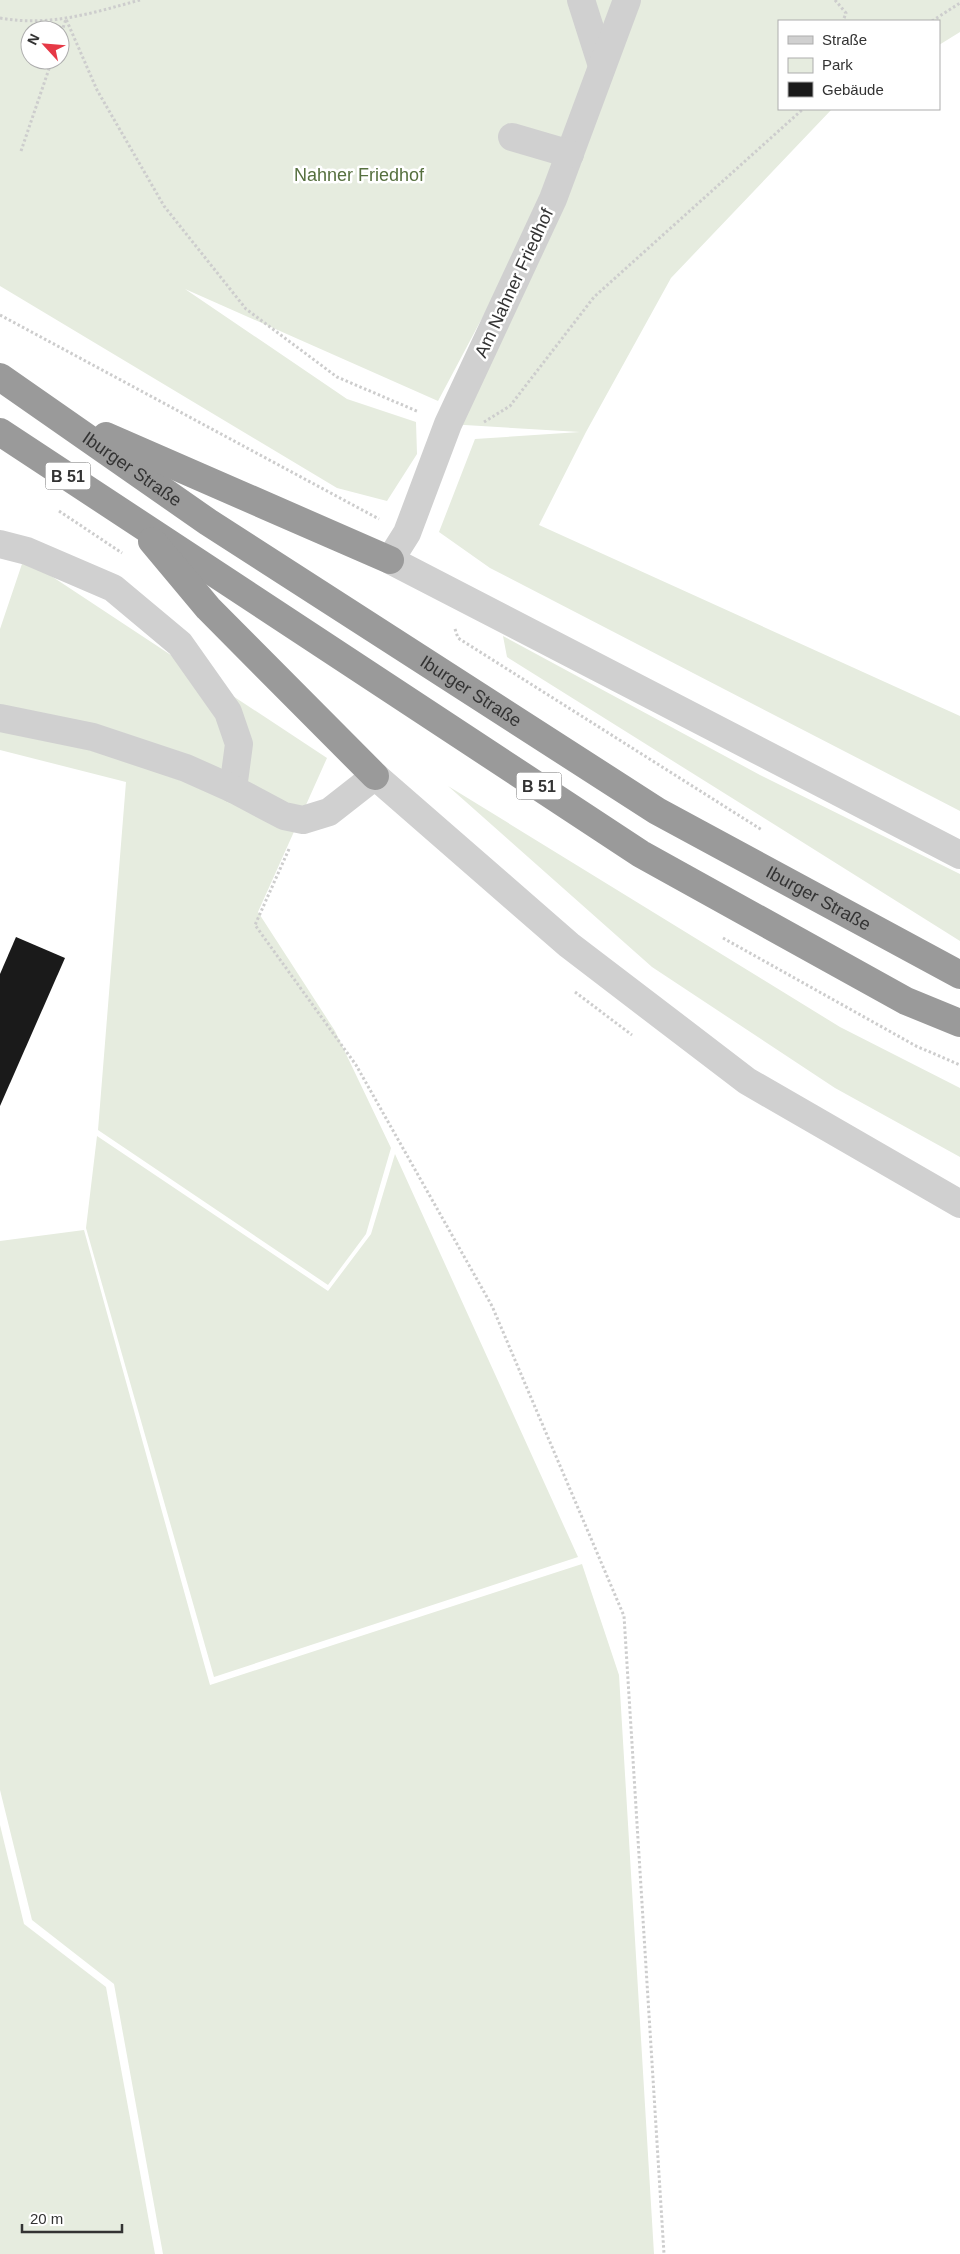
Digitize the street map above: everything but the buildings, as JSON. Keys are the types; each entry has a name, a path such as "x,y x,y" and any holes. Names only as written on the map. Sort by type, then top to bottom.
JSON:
{"highway":[{"name":"Iburger Straße","path":"0,376 208,522 657,811 960,976"},
{"path":"52,412 390,560"},
{"name":"B 51","path":"0,432 642,854 906,1001 960,1023"},
{"path":"136,520 208,608 375,776"}],"street":[{"path":"581,0 602,66"},
{"name":"Am Nahner Friedhof","path":"390,560 407,533 448,424 553,200 626,0"},
{"path":"512,137 570,154"},
{"path":"0,544 27,551 113,588 180,644 228,712 240,744 233,789"},
{"path":"390,560 960,855"},
{"path":"0,718 93,736 186,768 233,789 284,816 303,820 329,812 375,776 569,945 746,1081 960,1204"}],"path":[{"path":"66,20 140,0"},
{"path":"835,0 846,13 843,20"},
{"path":"934,20 960,3"},
{"path":"0,18 20,22"},
{"path":"70,29 97,90 164,206 246,309 336,378 448,424"},
{"path":"21,151 49,70"},
{"path":"476,428 510,406 594,297 802,110"},
{"path":"0,315 407,533"},
{"path":"56,509 127,557"},
{"path":"456,595 451,616 458,638 771,835"},
{"path":"303,820 255,925 356,1065 492,1306 624,1616 664,2254"}],"green space":[{"name":"Nahner Friedhof","path":"0,0 960,0 960,32 940,44 940,20 778,20 778,110 831,110 671,278 586,432 539,525 960,716 960,811 490,568 439,532 475,439 580,432 448,424 531,226 438,401 185,289 347,399 416,422 417,454 387,501 337,488 0,286"},
{"path":"24,558 327,758 258,912 335,1031 391,1148 366,1234 328,1285 98,1130 126,782 0,750 0,629"},
{"path":"503,636 760,775 960,874 960,941 507,657"},
{"path":"448,786 840,1027 960,1088 960,1157 835,1088 652,967"},
{"path":"97,1136 328,1291 371,1234 395,1154 578,1557 214,1677 86,1228"},
{"path":"84,1230 210,1685 582,1564 619,1675 654,2254 163,2254 114,1984 32,1920 0,1790 0,1241"},
{"path":"0,1825 24,1924 106,1987 155,2254 0,2254"}]}
